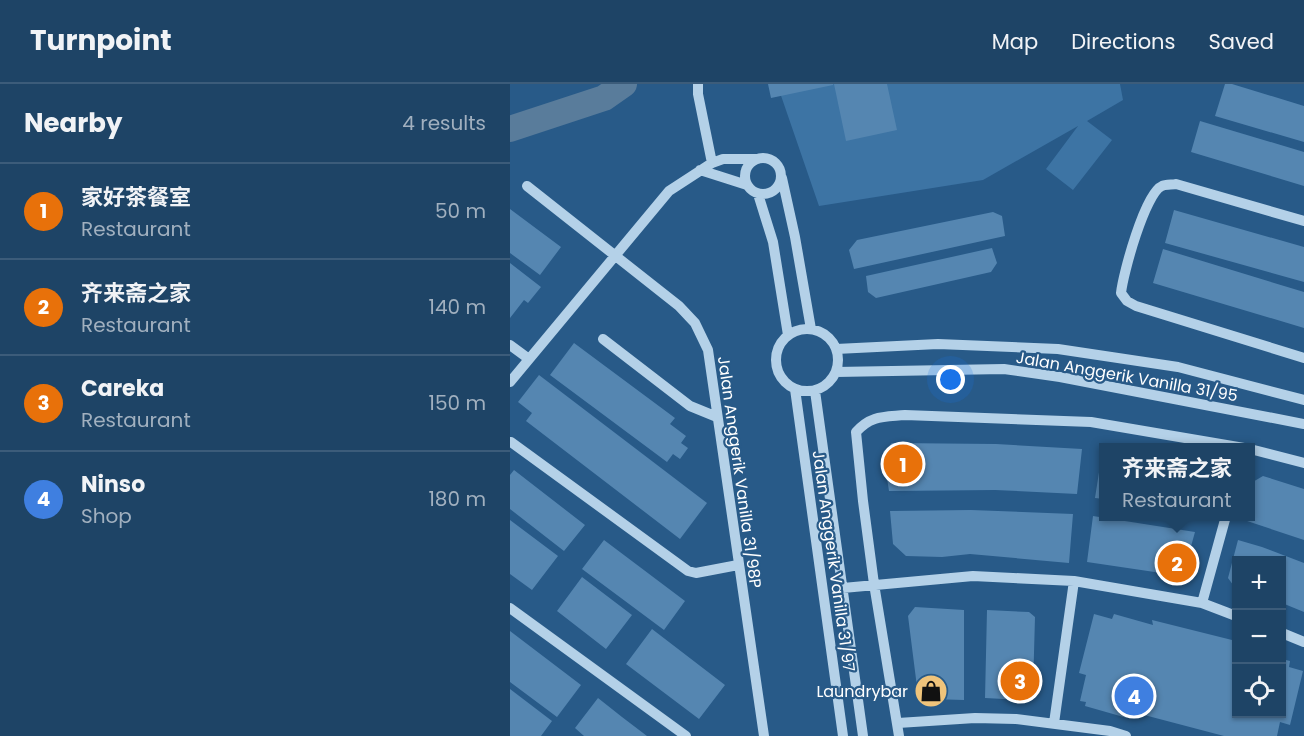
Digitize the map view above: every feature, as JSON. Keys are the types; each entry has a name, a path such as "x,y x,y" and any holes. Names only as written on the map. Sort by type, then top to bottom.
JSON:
{"street":[{"path":"698,84 712,163"},
{"path":"747,185 746,172 752,161 764,158 775,162 781,172 811,329"},
{"path":"510,382 669,191 700,170 723,159 758,159"},
{"path":"700,170 747,185 758,194 764,195 774,191 782,178"},
{"path":"1304,221 1176,184 1162,186 1152,196 1145,210 1121,293 1136,306 1304,358"},
{"name":"Jalan Anggerik Vanilla 31/98P","path":"527,186 658,287 679,306 695,323 708,350 764,736"},
{"path":"758,194 773,242 788,334"},
{"path":"811,329 826,336 836,349 838,357 836,372 831,380 815,391 801,392 786,385 780,377 775,359 781,341 788,334 811,329"},
{"path":"603,339 690,406 717,417"},
{"name":"Jalan Anggerik Vanilla 31/95","path":"836,349 938,344 1059,349 1178,367 1304,400"},
{"path":"510,345 529,359"},
{"name":"Jalan Anggerik Vanilla 31/95","path":"836,372 1004,369 1060,377 1304,424"},
{"name":"Jalan Anggerik Vanilla 31/97","path":"795,389 843,736"},
{"name":"Jalan Anggerik Vanilla 31/97","path":"815,391 863,736"},
{"path":"899,736 863,501 856,432 864,423 871,419 905,416 1091,422 1219,443"},
{"path":"511,442 688,571 696,573 738,566"},
{"path":"1255,450 1304,463"},
{"path":"1203,603 1225,521"},
{"path":"843,588 973,576 1074,581 1203,603 1232,614"},
{"path":"1054,723 1074,581"},
{"path":"510,608 686,736"},
{"path":"1286,635 1304,642"},
{"path":"898,723 975,718 1054,723 1110,731 1126,736"}],"shaded area":[{"path":"777,84 1120,84 1123,100 1087,121 1112,140 1073,190 1046,169 1078,126 983,180 819,206"}],"building":[{"path":"768,84 833,84 833,85 771,98"},
{"path":"834,84 887,84 897,130 846,141"},
{"path":"1225,84 1232,84 1304,106 1304,142 1215,116"},
{"path":"1200,121 1304,152 1304,186 1191,152"},
{"path":"510,209 561,247 540,275 510,253"},
{"path":"1174,210 1304,247 1304,282 1165,243"},
{"path":"993,212 1002,216 1005,236 854,269 849,250 857,240"},
{"path":"992,248 997,263 991,272 876,298 868,292 866,276"},
{"path":"1163,249 1304,292 1304,328 1153,283"},
{"path":"510,263 541,287 528,303 524,300 510,318"},
{"path":"574,343 675,418 670,424 686,436 681,443 688,448 680,459 673,454 667,462 550,375"},
{"path":"539,375 707,503 680,539 526,421 532,413 518,402"},
{"path":"892,443 996,444 1082,449 1077,494 995,490 889,491 883,452"},
{"path":"514,470 585,525 564,551 510,509 510,475"},
{"path":"1099,472 1099,498 1095,498"},
{"path":"1263,476 1304,489 1304,540 1247,521 1255,521 1255,481"},
{"path":"971,510 1073,514 1069,563 970,554 942,557 906,556 893,544 890,511"},
{"path":"1093,516 1099,517 1099,521 1125,521 1195,532 1185,568 1177,573 1168,574 1087,562"},
{"path":"510,520 558,556 532,590 510,574"},
{"path":"604,540 685,601 664,630 582,569"},
{"path":"1238,540 1286,556 1234,556"},
{"path":"1286,556 1304,563 1304,612 1286,605"},
{"path":"1232,563 1232,584 1228,578"},
{"path":"582,577 632,615 606,649 557,611"},
{"path":"915,607 964,610 964,700 930,699 917,687 908,616"},
{"path":"987,610 1029,612 1035,617 1033,689 1022,700 985,698"},
{"path":"1094,614 1112,619 1114,614 1153,625 1152,620 1232,640 1232,718 1286,718 1286,660 1290,661 1289,667 1303,671 1290,725 1280,722 1277,736 1224,736 1129,711 1127,718 1085,706 1086,702 1080,701 1086,675 1079,673"},
{"path":"652,629 725,685 699,719 626,664"},
{"path":"510,631 581,685 557,717 510,682"},
{"path":"510,689 552,721 541,736 510,736"},
{"path":"598,698 647,736 584,736 575,728"}],"waterway":[{"path":"510,129 604,98 624,84"}],"place":[{"name":"家好茶餐室","path":"903,464"},
{"name":"齐来斋之家","path":"1177,563"},
{"name":"Careka","path":"1020,681"},
{"name":"Laundrybar","path":"931,691"},
{"name":"Ninso","path":"1134,696"}]}
